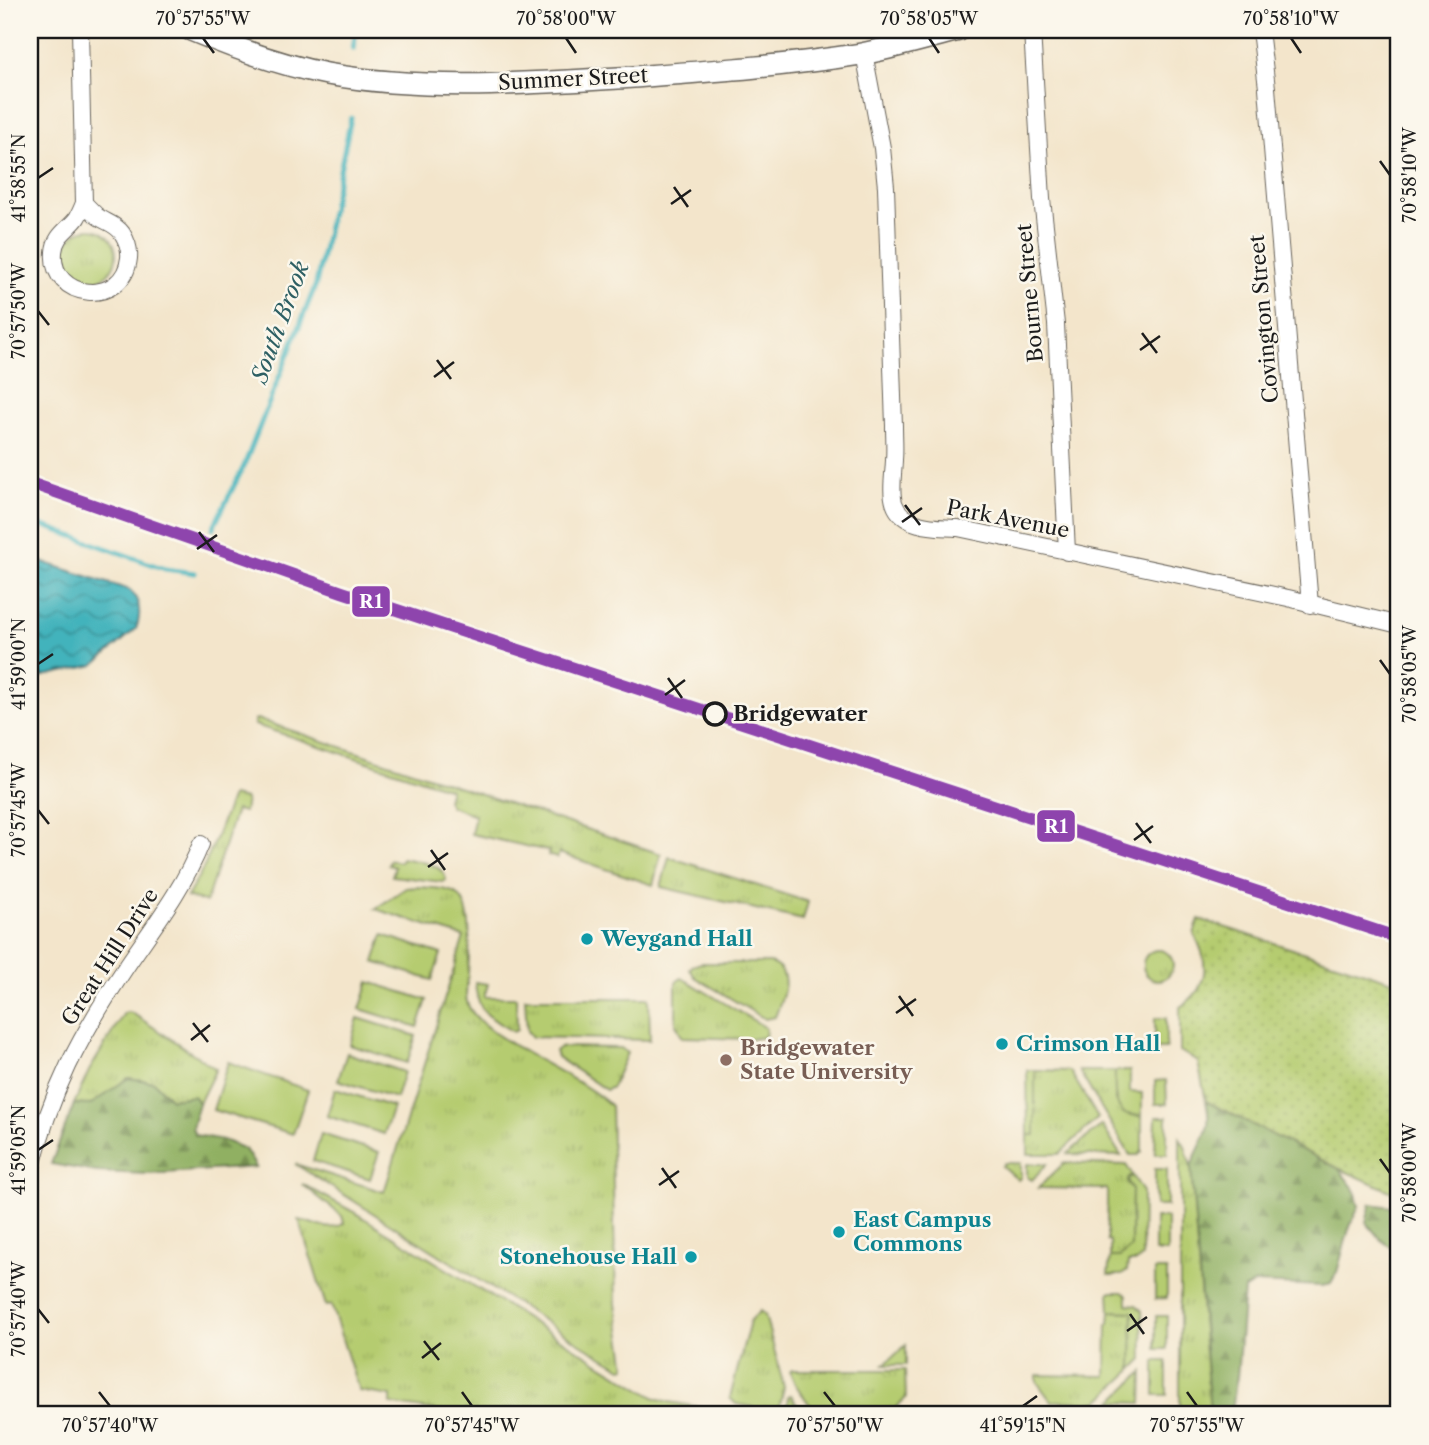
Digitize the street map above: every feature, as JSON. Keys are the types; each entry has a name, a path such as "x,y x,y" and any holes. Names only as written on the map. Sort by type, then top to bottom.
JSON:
{"main road":[{"name":"Summer Street","path":"191,30 273,60 326,74 432,83 494,84 708,71 863,53 959,30"}],"street":[{"path":"80,30 84,203 76,219 57,238 54,264 67,285 91,293 104,291 115,285 128,265 129,253 127,241 121,231 97,216 84,203"},
{"name":"Bourne Street","path":"1032,30 1042,199 1056,324 1067,552"},
{"name":"Covington Street","path":"1260,30 1310,605"},
{"name":"Park Avenue","path":"863,53 882,148 888,227 895,458 891,489 893,502 904,518 920,525 958,528 1399,625"},
{"name":"Great Hill Drive","path":"30,1174 42,1127 62,1075 99,1010 176,893 201,844"}],"green space":[{"path":"90,229 100,231 108,237 114,245 114,265 108,273 100,279 90,281 80,279 72,273 66,265 64,255 66,245 72,237 80,231"},
{"path":"257,719 661,854 653,885 559,853 557,858 548,855 549,851 471,834 475,815 450,806 447,800 450,789 255,725 254,721"},
{"path":"232,796 246,799 244,812 236,810 206,902 187,897 205,865"},
{"path":"669,857 808,902 803,920 661,887"},
{"path":"402,858 435,866 444,874 446,880 443,882 392,876 395,867 388,865 390,860 400,862"},
{"path":"406,888 451,891 466,907 470,942 466,998 477,1018 512,1044 579,1082 611,1106 616,1304 626,1367 622,1368 584,1346 295,1164 384,1192 464,937 375,909"},
{"path":"1199,919 1399,983 1399,1195 1338,1168 1206,1101 1198,1062 1180,1051 1180,1007 1197,992 1204,974 1203,955 1194,934"},
{"path":"383,935 441,954 432,980 374,962"},
{"path":"1158,950 1169,954 1173,965 1169,976 1158,980 1147,976 1143,965 1147,954"},
{"path":"701,963 770,963 778,967 784,979 784,987 775,1017 765,1019 695,977 690,969"},
{"path":"682,978 763,1026 766,1029 765,1037 682,1037 676,1024 676,982"},
{"path":"369,982 427,1000 418,1027 360,1009"},
{"path":"475,982 488,984 484,997 516,997 517,1030 513,1032 485,1013 478,1001"},
{"path":"525,998 649,998 650,1040 532,1037 527,1031"},
{"path":"127,1012 216,1069 199,1103 193,1097 171,1099 154,1082 129,1078 90,1106 74,1104 89,1071"},
{"path":"358,1018 416,1036 407,1063 350,1045"},
{"path":"1155,1018 1166,1018 1166,1049 1155,1049"},
{"path":"560,1047 621,1048 627,1053 612,1087 606,1090 557,1057 555,1051"},
{"path":"347,1053 404,1072 396,1098 338,1080"},
{"path":"228,1062 308,1090 293,1134 213,1110"},
{"path":"1027,1070 1035,1070 1035,1135 1028,1135"},
{"path":"1035,1070 1070,1071 1098,1118 1059,1154 1028,1154 1028,1135 1035,1135"},
{"path":"1079,1071 1115,1071 1115,1101 1129,1115 1142,1116 1142,1152 1139,1155 1130,1155"},
{"path":"1115,1071 1130,1071 1130,1092 1142,1093 1142,1116 1125,1114 1118,1105"},
{"path":"128,1078 154,1082 171,1099 193,1096 199,1103 192,1128 195,1135 223,1140 245,1149 256,1167 148,1174 97,1172 51,1164 74,1104 90,1105"},
{"path":"1166,1080 1167,1104 1155,1104 1155,1081"},
{"path":"335,1089 393,1107 384,1134 327,1116"},
{"path":"1206,1101 1338,1168 1355,1190 1359,1206 1331,1283 1323,1286 1255,1283 1244,1289 1237,1378 1230,1415 1212,1415 1210,1412 1191,1167 1207,1128"},
{"path":"1156,1117 1167,1117 1167,1154 1155,1154"},
{"path":"1102,1125 1121,1156 1067,1154"},
{"path":"321,1134 379,1152 370,1179 313,1161"},
{"path":"1180,1138 1191,1167 1211,1415 1185,1415 1180,1412"},
{"path":"1004,1163 1021,1163 1021,1177 1018,1180 1002,1166"},
{"path":"1064,1163 1126,1165 1133,1176 1129,1178 1128,1184 1132,1190 1131,1247 1120,1257 1110,1257 1110,1241 1107,1241 1107,1189 1038,1188"},
{"path":"1027,1164 1047,1164 1032,1180 1027,1177"},
{"path":"1155,1169 1167,1169 1167,1206 1155,1206"},
{"path":"1133,1176 1143,1192 1142,1257 1136,1262 1128,1262 1127,1271 1122,1275 1108,1275 1110,1257 1120,1257 1131,1247 1132,1190 1127,1180"},
{"path":"302,1184 354,1212 654,1397 710,1409 712,1414 460,1415 391,1404 391,1396 359,1391 331,1305 326,1306 299,1220 327,1227 344,1223 342,1216"},
{"path":"1371,1204 1399,1208 1399,1253 1380,1239 1366,1222"},
{"path":"1155,1218 1167,1218 1167,1252 1155,1252"},
{"path":"1155,1270 1167,1270 1167,1298 1155,1299"},
{"path":"1109,1292 1122,1292 1127,1295 1127,1304 1136,1305 1142,1311 1143,1359 1132,1370 1133,1312 1110,1311"},
{"path":"760,1311 765,1315 784,1387 776,1411 736,1404 730,1398 750,1321"},
{"path":"1110,1311 1133,1312 1132,1370 1098,1402 1051,1401 1037,1382 1037,1375 1106,1376 1107,1324"},
{"path":"1156,1316 1167,1316 1167,1349 1156,1349"},
{"path":"906,1345 906,1365 884,1365"},
{"path":"1155,1361 1167,1361 1167,1395 1155,1395"},
{"path":"905,1370 906,1398 887,1415 817,1415 795,1384 790,1372"},
{"path":"1143,1372 1142,1403 1113,1402 1113,1401"},
{"path":"791,1395 803,1415 786,1411 788,1397"},
{"path":"1132,1412 1140,1415 1031,1415 1031,1413"}],"water":[{"path":"30,558 130,590 139,609 136,629 94,665 30,679"}],"waterway":[{"name":"South Brook","path":"353,49 356,30"},
{"name":"South Brook","path":"213,528 244,466 316,284 351,118"},
{"name":"South Brook","path":"30,521 165,569 195,573"}],"transit line":[{"name":"R1","path":"30,483 342,592 1399,938"}],"place":[{"name":"Bridgewater","path":"715,714"},
{"name":"Weygand Hall","path":"587,939"},
{"name":"Crimson Hall","path":"1002,1044"},
{"name":"Bridgewater State University","path":"726,1060"},
{"name":"East Campus Commons","path":"839,1232"},
{"name":"Stonehouse Hall","path":"691,1257"}]}
